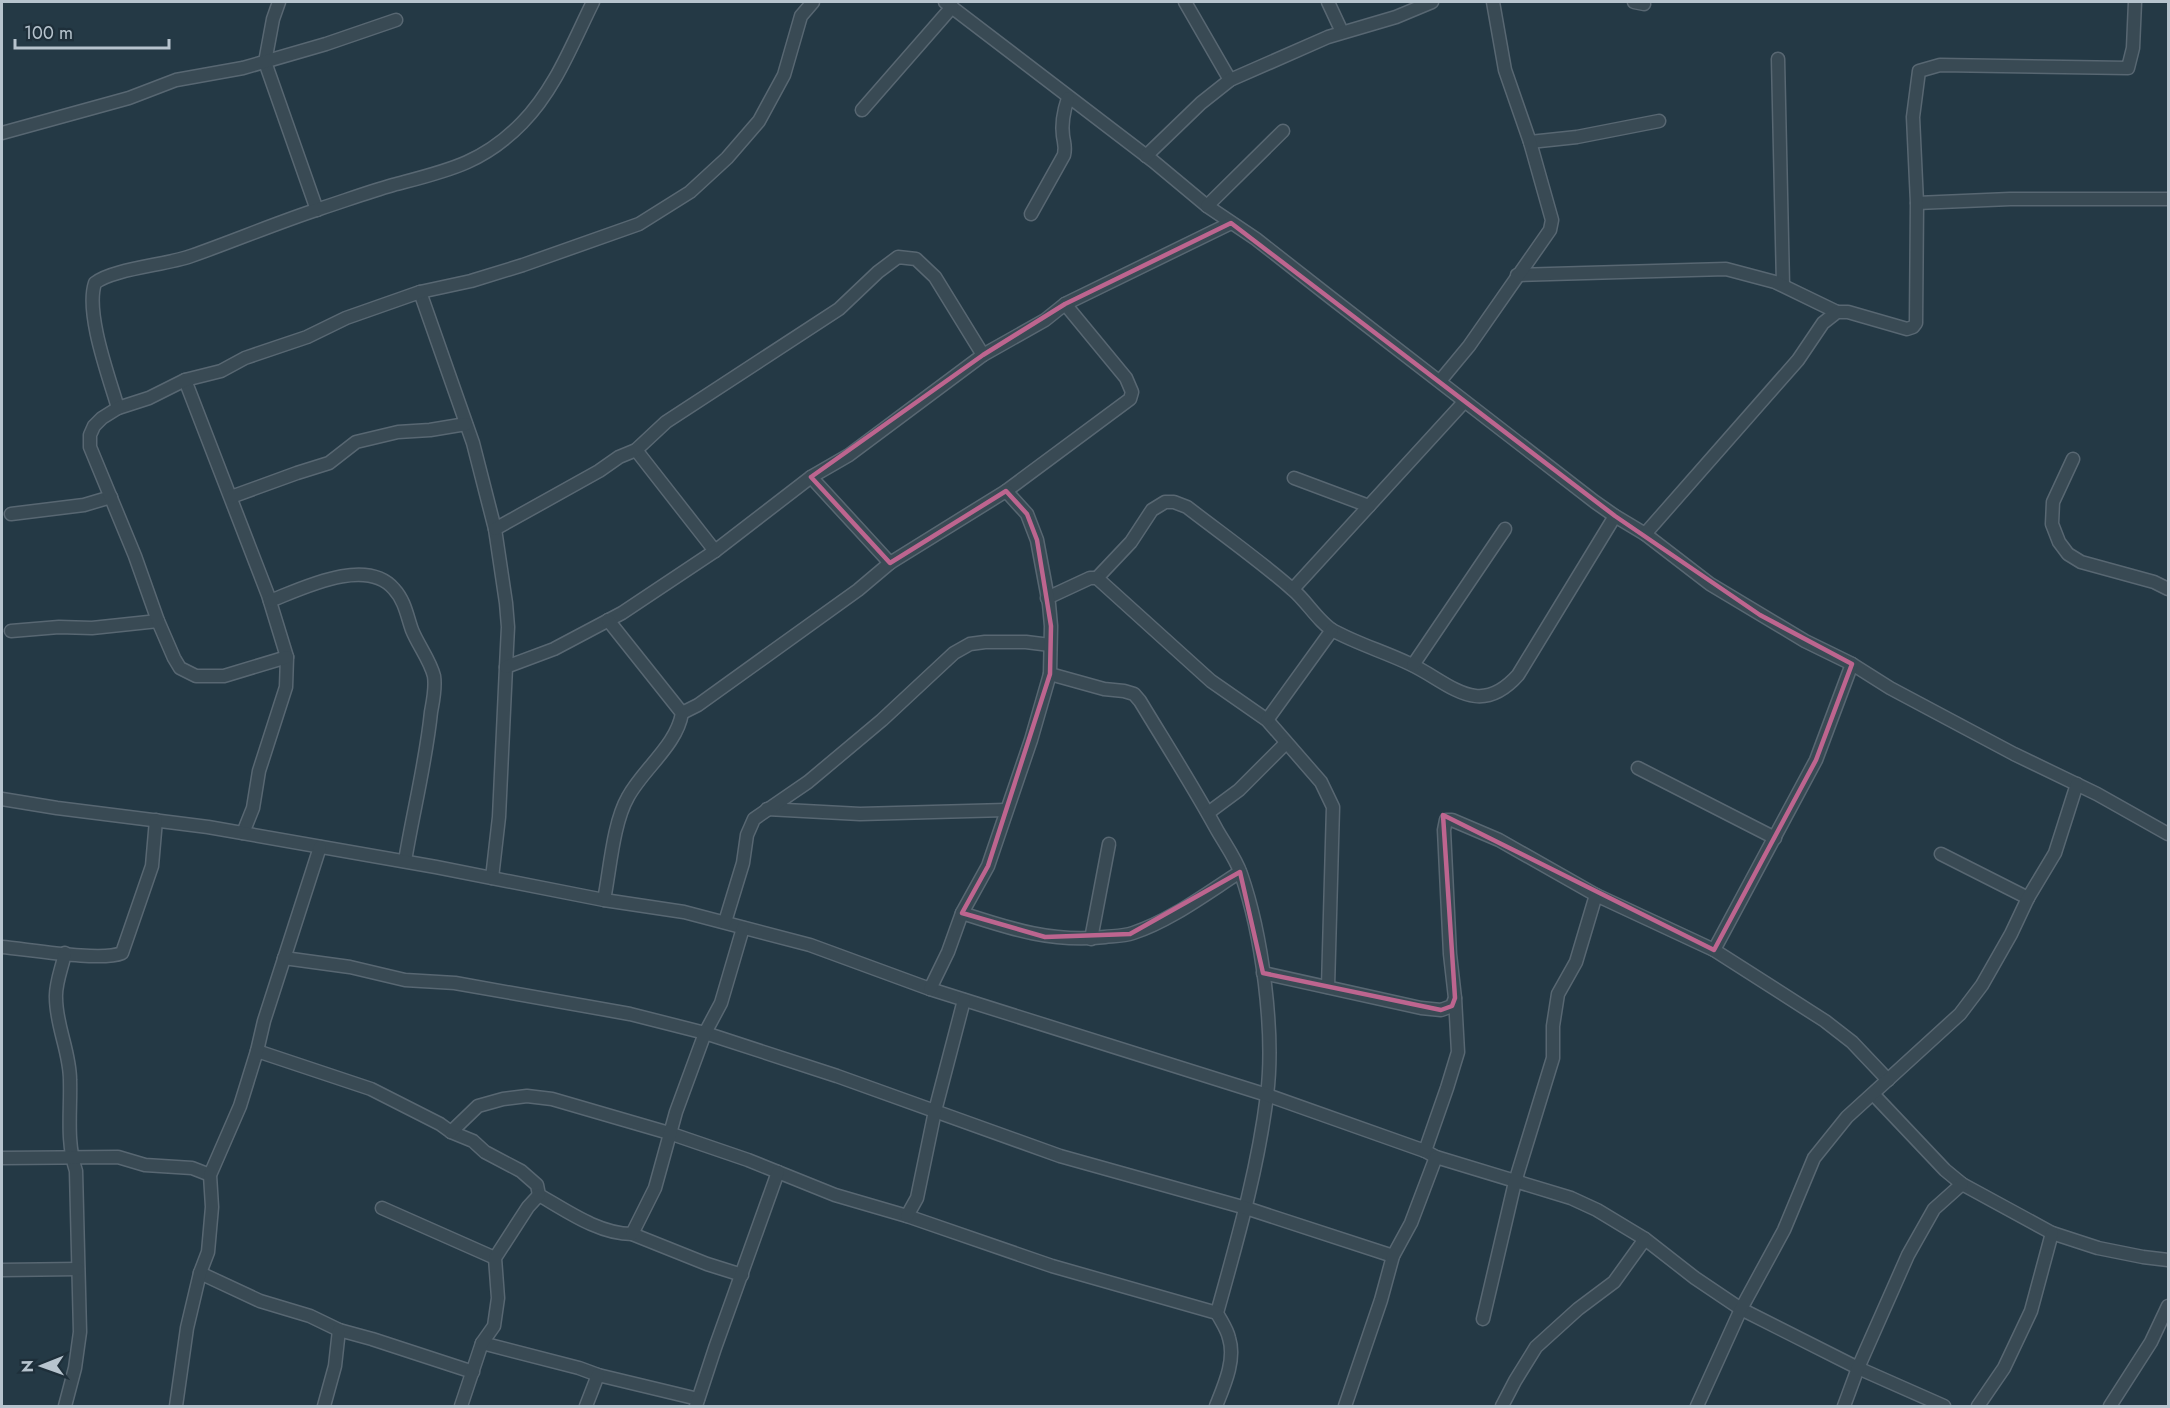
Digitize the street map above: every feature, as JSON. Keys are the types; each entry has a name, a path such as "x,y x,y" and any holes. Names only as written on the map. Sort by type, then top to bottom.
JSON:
{"street":[{"path":"279,2 273,18 265,62 317,210"},
{"path":"118,408 93,312 91,301 95,283 116,274 178,260 317,210 468,163 504,140 537,107 593,2"},
{"path":"287,657 224,676 196,676 180,668 158,621 90,447 90,435 94,426 118,408 149,398 185,380 221,371 245,358 307,337 346,318 420,292 471,281 554,255 639,224 690,192 728,158 759,121 784,75 801,16 813,2"},
{"path":"1185,2 1230,80"},
{"path":"1329,2 1342,32"},
{"path":"1146,156 1201,103 1230,80 1328,37 1396,17 1416,4 1431,2"},
{"path":"1440,381 1469,346 1550,230 1552,220 1530,142 1505,70 1493,2"},
{"path":"1517,275 1726,269 1783,285 1837,312 1848,312 1900,328 1913,327 1916,323 1917,203 1913,117 1919,71 1940,66 2128,68 2133,48 2135,2"},
{"path":"862,110 948,4 1146,156 1207,206 1292,266 1464,402 1615,516 1645,534 1710,584 1805,641 1852,664 1890,688 2169,834"},
{"path":"2,133 129,98 176,80 215,74 265,62 396,20"},
{"path":"1778,59 1783,285"},
{"path":"1031,214 1064,155 1066,146 1063,138 1063,115 1068,98"},
{"path":"1530,142 1577,137 1659,121"},
{"path":"1207,206 1283,131"},
{"path":"1917,203 2010,199 2169,199"},
{"path":"506,667 554,649 608,620 715,551 811,477 849,454 983,355 1044,320 1065,304 1231,223"},
{"path":"495,529 599,471 619,457 636,450 666,422 839,309 878,272 898,257 916,259 935,277 983,355"},
{"path":"420,292 466,424 495,529 506,603 508,627 506,667 498,817 492,878"},
{"path":"682,713 698,705 858,590 890,563 1006,490 1124,404 1132,392 1126,378 1065,304"},
{"path":"1645,534 1798,360 1823,323 1837,312"},
{"path":"185,380 270,601 287,657 286,687 260,771 253,808 243,833"},
{"path":"1293,589 1464,402"},
{"path":"231,497 329,463 356,442 398,432 466,424"},
{"path":"636,450 715,551"},
{"path":"2073,459 2053,502 2052,524 2059,542 2068,554 2081,562 2154,582 2169,589"},
{"path":"811,477 890,563"},
{"path":"1294,478 1369,506"},
{"path":"930,989 948,952 962,913 988,866 1031,740 1050,674 1051,626 1036,540 1027,514 1006,490"},
{"path":"11,514 84,506 111,497"},
{"path":"1097,578 1131,542 1152,510 1165,502 1174,502 1187,507 1293,589 1332,630 1413,665 1458,692 1486,696 1499,693 1507,688 1534,652 1615,516"},
{"path":"1413,665 1505,529"},
{"path":"270,601 329,578 350,576 370,576 383,580 393,587 402,599 412,629 434,675 428,744 405,861"},
{"path":"1047,598 1090,578 1097,578 1211,681 1267,720 1321,782 1333,807 1328,987"},
{"path":"604,900 621,811 639,779 680,726 682,713 608,620"},
{"path":"11,631 60,627 92,628 158,621"},
{"path":"1267,720 1332,630"},
{"path":"724,922 743,863 747,835 754,819 808,782 882,720 954,653 970,644 985,642 1026,642 1050,645"},
{"path":"1714,950 1816,760 1852,664"},
{"path":"1050,674 1104,689 1134,694 1208,813 1240,872 1263,974 1269,1043 1267,1095 1246,1208 1217,1313 1230,1339 1231,1354 1229,1368 1216,1407"},
{"path":"1208,813 1239,790 1286,743"},
{"path":"1638,768 1775,838"},
{"path":"1697,1407 1741,1309 1784,1230 1814,1158 1847,1117 1874,1095 1960,1014 1994,965 2028,898 2055,853 2077,784"},
{"path":"2,799 243,833 405,861 604,900 684,912 810,945 930,989 1267,1095 1431,1154 1571,1198 1597,1210 1645,1239 1695,1278 1741,1309 1858,1368 1944,1407"},
{"path":"767,809 860,814 1006,810"},
{"path":"2,947 65,953 112,955 122,953 152,866 156,820"},
{"path":"1345,1407 1381,1300 1393,1256 1411,1223 1458,1052 1443,830 1446,820 1460,822 1499,840 1596,895 1714,950 1825,1021 1852,1042 1888,1080"},
{"path":"1091,939 1109,844"},
{"path":"176,1407 187,1328 200,1273 208,1252 212,1207 210,1175 240,1106 258,1051 264,1021 320,846"},
{"path":"1941,854 2028,898"},
{"path":"962,913 1045,937 1067,940 1130,934 1150,926 1240,872"},
{"path":"1483,1319 1515,1182 1553,1058 1553,1026 1558,994 1576,962 1596,895"},
{"path":"632,1234 655,1188 669,1133 705,1033 721,1003 743,928"},
{"path":"65,953 55,996 58,1024 66,1050 70,1078 68,1114 71,1157 76,1171 80,1332 75,1368 65,1407"},
{"path":"284,958 350,968 405,980 455,983 618,1012 705,1033 837,1076 1060,1156 1246,1208 1393,1256"},
{"path":"1263,974 1421,1008 1440,1010 1452,1006 1455,998"},
{"path":"907,1216 917,1198 935,1112 964,1000"},
{"path":"258,1051 371,1089 440,1124 451,1132 473,1141 485,1152 521,1171 537,1185 538,1195 495,1258 498,1298 494,1326 483,1343 461,1407"},
{"path":"1874,1095 1945,1170 1962,1184 2052,1233 2098,1248 2169,1260"},
{"path":"451,1132 478,1106 503,1099 527,1096 552,1099 669,1133 835,1195 907,1216 1052,1266 1217,1313"},
{"path":"2,1158 118,1157 145,1165 192,1168 210,1175"},
{"path":"483,1343 579,1368 697,1403 778,1172"},
{"path":"1844,1407 1858,1368 1908,1255 1934,1209 1962,1184"},
{"path":"538,1195 582,1220 619,1234 632,1234 707,1264 742,1275"},
{"path":"382,1208 495,1258"},
{"path":"1978,1407 2004,1368 2031,1311 2052,1233"},
{"path":"1502,1407 1536,1347 1578,1309 1614,1282 1645,1239"},
{"path":"2,1270 78,1269"},
{"path":"200,1273 260,1300 310,1316 339,1330 473,1372"},
{"path":"2110,1407 2151,1342 2169,1306"},
{"path":"324,1407 335,1366 339,1330"},
{"path":"586,1407 598,1375"}],"highlighted area":[{"path":"1231,223 1615,516 1760,615 1852,664 1816,760 1714,950 1443,815 1455,998 1452,1006 1441,1010 1263,973 1240,872 1130,934 1045,937 962,913 988,866 1050,674 1051,626 1037,540 1027,514 1006,491 890,563 811,477 983,355 1065,304"}]}
